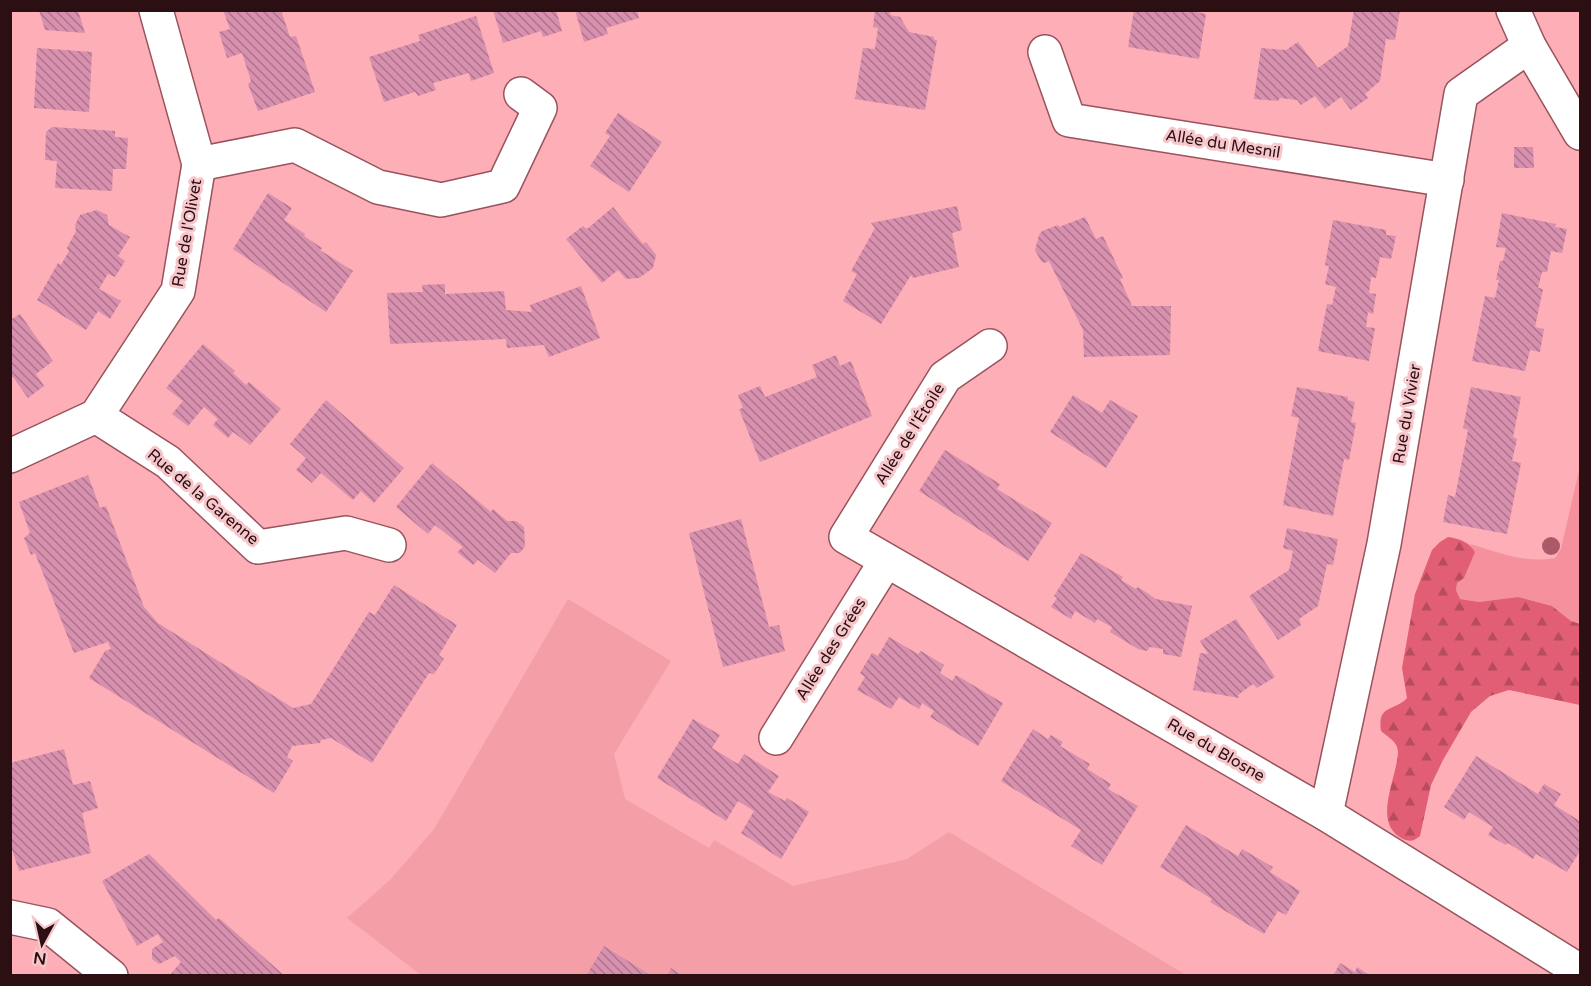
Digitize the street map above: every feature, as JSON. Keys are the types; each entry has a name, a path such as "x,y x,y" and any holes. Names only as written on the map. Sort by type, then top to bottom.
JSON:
{"street":[{"name":"Rue de l'Olivet","path":"96,416 178,291 199,164 156,10"},
{"path":"1513,10 1529,46 1581,133"},
{"name":"Rue du Vivier","path":"1326,814 1384,544 1461,94 1529,46"},
{"name":"Allée du Mesnil","path":"1044,52 1070,120 1447,180"},
{"path":"199,164 294,145 378,187 441,200 503,186 540,108 521,94"},
{"name":"Allée de l'Étoile","path":"846,537 945,377 990,346"},
{"path":"10,456 96,416"},
{"name":"Rue de la Garenne","path":"96,416 168,462 258,547 346,533 389,545"},
{"name":"Rue du Blosne","path":"846,537 1326,814 1581,972"},
{"name":"Allée des Grées","path":"776,738 886,561"},
{"path":"10,917 48,925 111,975"}],"shaded area":[{"path":"1580,466 1580,624 1571,621 1552,606 1518,597 1479,602 1460,599 1456,590 1457,583 1464,578 1474,552 1470,544 1522,558 1555,558 1561,549"},
{"path":"568,599 671,661 614,754 625,799 709,848 714,840 793,886 907,859 949,832 1186,975 421,975 347,918 390,880 434,829"}],"green space":[{"path":"1448,537 1463,541 1475,552 1464,578 1457,583 1456,590 1460,599 1479,602 1518,597 1552,606 1571,621 1580,624 1580,705 1509,690 1490,696 1471,712 1443,760 1431,785 1420,836 1414,840 1408,840 1394,832 1389,822 1388,800 1397,763 1398,748 1381,731 1380,722 1384,712 1407,698 1402,668 1415,594 1432,550"}],"building":[{"path":"39,10 78,10 85,33 45,30"},
{"path":"223,10 281,10 290,37 296,36 315,92 258,111 248,84 251,81 242,53 227,58 219,32 230,29"},
{"path":"493,10 556,10 562,31 543,37 541,31 503,43"},
{"path":"575,10 637,10 639,18 606,28 608,34 584,42"},
{"path":"875,10 891,10 890,15 900,17 909,32 934,37 934,40 937,40 925,110 855,99 863,48 875,49 878,28 873,27"},
{"path":"1134,10 1186,10 1206,14 1199,59 1128,47"},
{"path":"1354,10 1400,10 1395,40 1386,39 1380,81 1365,94 1368,98 1351,110 1341,97 1325,109 1315,96 1301,105 1297,100 1254,99 1261,48 1286,50 1298,42 1318,68 1348,46"},
{"path":"476,16 494,73 471,81 469,73 433,83 436,90 418,96 415,92 384,102 369,57 420,41 418,35"},
{"path":"37,48 92,52 89,112 34,108"},
{"path":"618,113 662,142 629,192 590,166 610,136 605,133"},
{"path":"52,127 115,131 115,137 128,138 126,169 113,169 112,191 55,188 57,161 45,160 46,132"},
{"path":"1514,147 1533,147 1534,168 1514,168"},
{"path":"268,193 292,208 284,220 322,248 320,250 353,271 326,312 233,249"},
{"path":"957,206 962,230 952,233 959,267 913,278 911,275 881,324 843,301 857,274 851,271 875,228 871,223"},
{"path":"613,207 643,244 646,242 656,255 653,268 639,278 626,279 618,270 602,283 566,239 583,226 587,229"},
{"path":"97,210 107,215 109,225 130,237 118,256 125,261 115,277 108,274 99,289 121,301 110,319 98,311 86,330 37,300 58,263 61,265 69,251 67,248 76,231 75,225 80,215"},
{"path":"1502,213 1556,224 1555,227 1567,229 1562,253 1551,251 1547,272 1542,272 1538,288 1543,289 1535,327 1544,329 1540,352 1530,350 1525,371 1472,361 1485,296 1495,298 1500,261 1503,261 1506,248 1496,247"},
{"path":"1085,217 1096,239 1103,236 1123,278 1120,279 1132,306 1171,306 1170,355 1084,357 1083,330 1049,261 1044,263 1041,261 1035,250 1042,231"},
{"path":"1333,220 1386,230 1386,235 1396,236 1391,259 1380,257 1376,278 1371,277 1369,293 1376,294 1373,314 1368,312 1366,327 1375,328 1369,361 1318,351 1327,304 1332,305 1336,287 1325,284 1329,266 1325,265"},
{"path":"445,284 445,294 504,291 506,310 532,312 530,305 581,286 600,338 549,357 544,345 507,348 506,339 390,344 387,293 423,292 422,285"},
{"path":"20,314 53,361 36,374 44,386 28,398 13,377 10,379 10,320"},
{"path":"203,344 235,371 233,373 246,385 249,382 281,409 250,445 233,432 228,438 213,425 218,419 204,407 188,426 172,414 183,401 166,388"},
{"path":"836,355 840,366 851,361 872,416 760,462 739,409 743,408 738,395 760,386 765,397 817,377 812,365"},
{"path":"1297,387 1348,397 1348,400 1355,402 1351,422 1356,423 1349,460 1344,459 1333,516 1283,505 1299,418 1291,416"},
{"path":"1471,387 1521,397 1513,437 1517,439 1512,461 1521,463 1507,534 1443,522 1448,495 1455,497 1468,430 1463,428"},
{"path":"1073,395 1102,413 1110,400 1138,416 1106,468 1050,432"},
{"path":"326,400 404,468 374,503 361,491 353,500 321,473 312,483 296,470 306,458 290,444"},
{"path":"945,450 1000,484 997,489 1052,523 1028,561 919,491"},
{"path":"432,463 491,512 493,509 507,521 516,521 524,527 525,546 520,553 511,553 495,573 478,560 473,565 457,552 463,547 435,525 428,534 396,507"},
{"path":"88,475 100,508 106,506 144,607 158,623 293,708 311,704 369,612 375,615 394,585 457,625 439,655 444,659 434,674 429,673 372,763 331,738 321,740 320,743 292,746 287,757 293,761 274,793 89,678 105,651 111,649 108,642 74,653 35,553 31,555 24,538 30,533 19,502"},
{"path":"741,519 769,627 779,625 785,651 723,667 689,533"},
{"path":"1287,528 1338,539 1333,565 1327,564 1318,606 1299,619 1301,625 1278,640 1249,596 1289,570 1293,551 1283,548"},
{"path":"1081,553 1123,577 1121,580 1136,589 1138,587 1156,599 1192,606 1181,657 1163,654 1163,649 1150,647 1147,651 1138,649 1110,632 1112,627 1097,619 1095,623 1075,611 1071,619 1051,607 1057,598 1054,596"},
{"path":"1236,619 1275,677 1257,688 1253,684 1238,695 1239,698 1193,690 1200,653 1208,654 1200,641"},
{"path":"889,637 918,654 921,651 944,665 940,673 952,681 956,675 1003,703 978,746 930,717 934,711 922,703 919,709 899,697 891,709 857,690 865,677 860,673 872,653 878,656"},
{"path":"693,719 720,735 712,748 738,764 744,754 779,776 768,792 785,801 787,798 809,812 781,859 741,833 754,811 738,801 726,821 657,778"},
{"path":"1033,729 1048,739 1051,735 1063,742 1060,746 1090,764 1087,769 1111,784 1108,789 1138,806 1102,865 1071,846 1081,830 1001,781"},
{"path":"64,749 73,785 90,781 98,808 82,813 91,853 19,871 10,843 10,763"},
{"path":"1476,756 1538,794 1544,784 1561,794 1554,805 1580,821 1580,851 1567,872 1536,854 1533,859 1508,843 1506,845 1488,835 1493,827 1469,812 1464,820 1444,807"},
{"path":"1186,825 1238,856 1242,849 1273,867 1270,872 1300,891 1286,915 1278,911 1264,934 1210,902 1212,899 1160,867"},
{"path":"149,854 216,920 219,918 285,976 169,976 181,962 175,956 159,964 152,959 152,949 163,942 158,934 137,946 102,881"},
{"path":"604,946 652,976 586,976"},
{"path":"1340,963 1355,972 1357,967 1371,976 1333,976"},
{"path":"671,968 683,976 667,976"}]}
